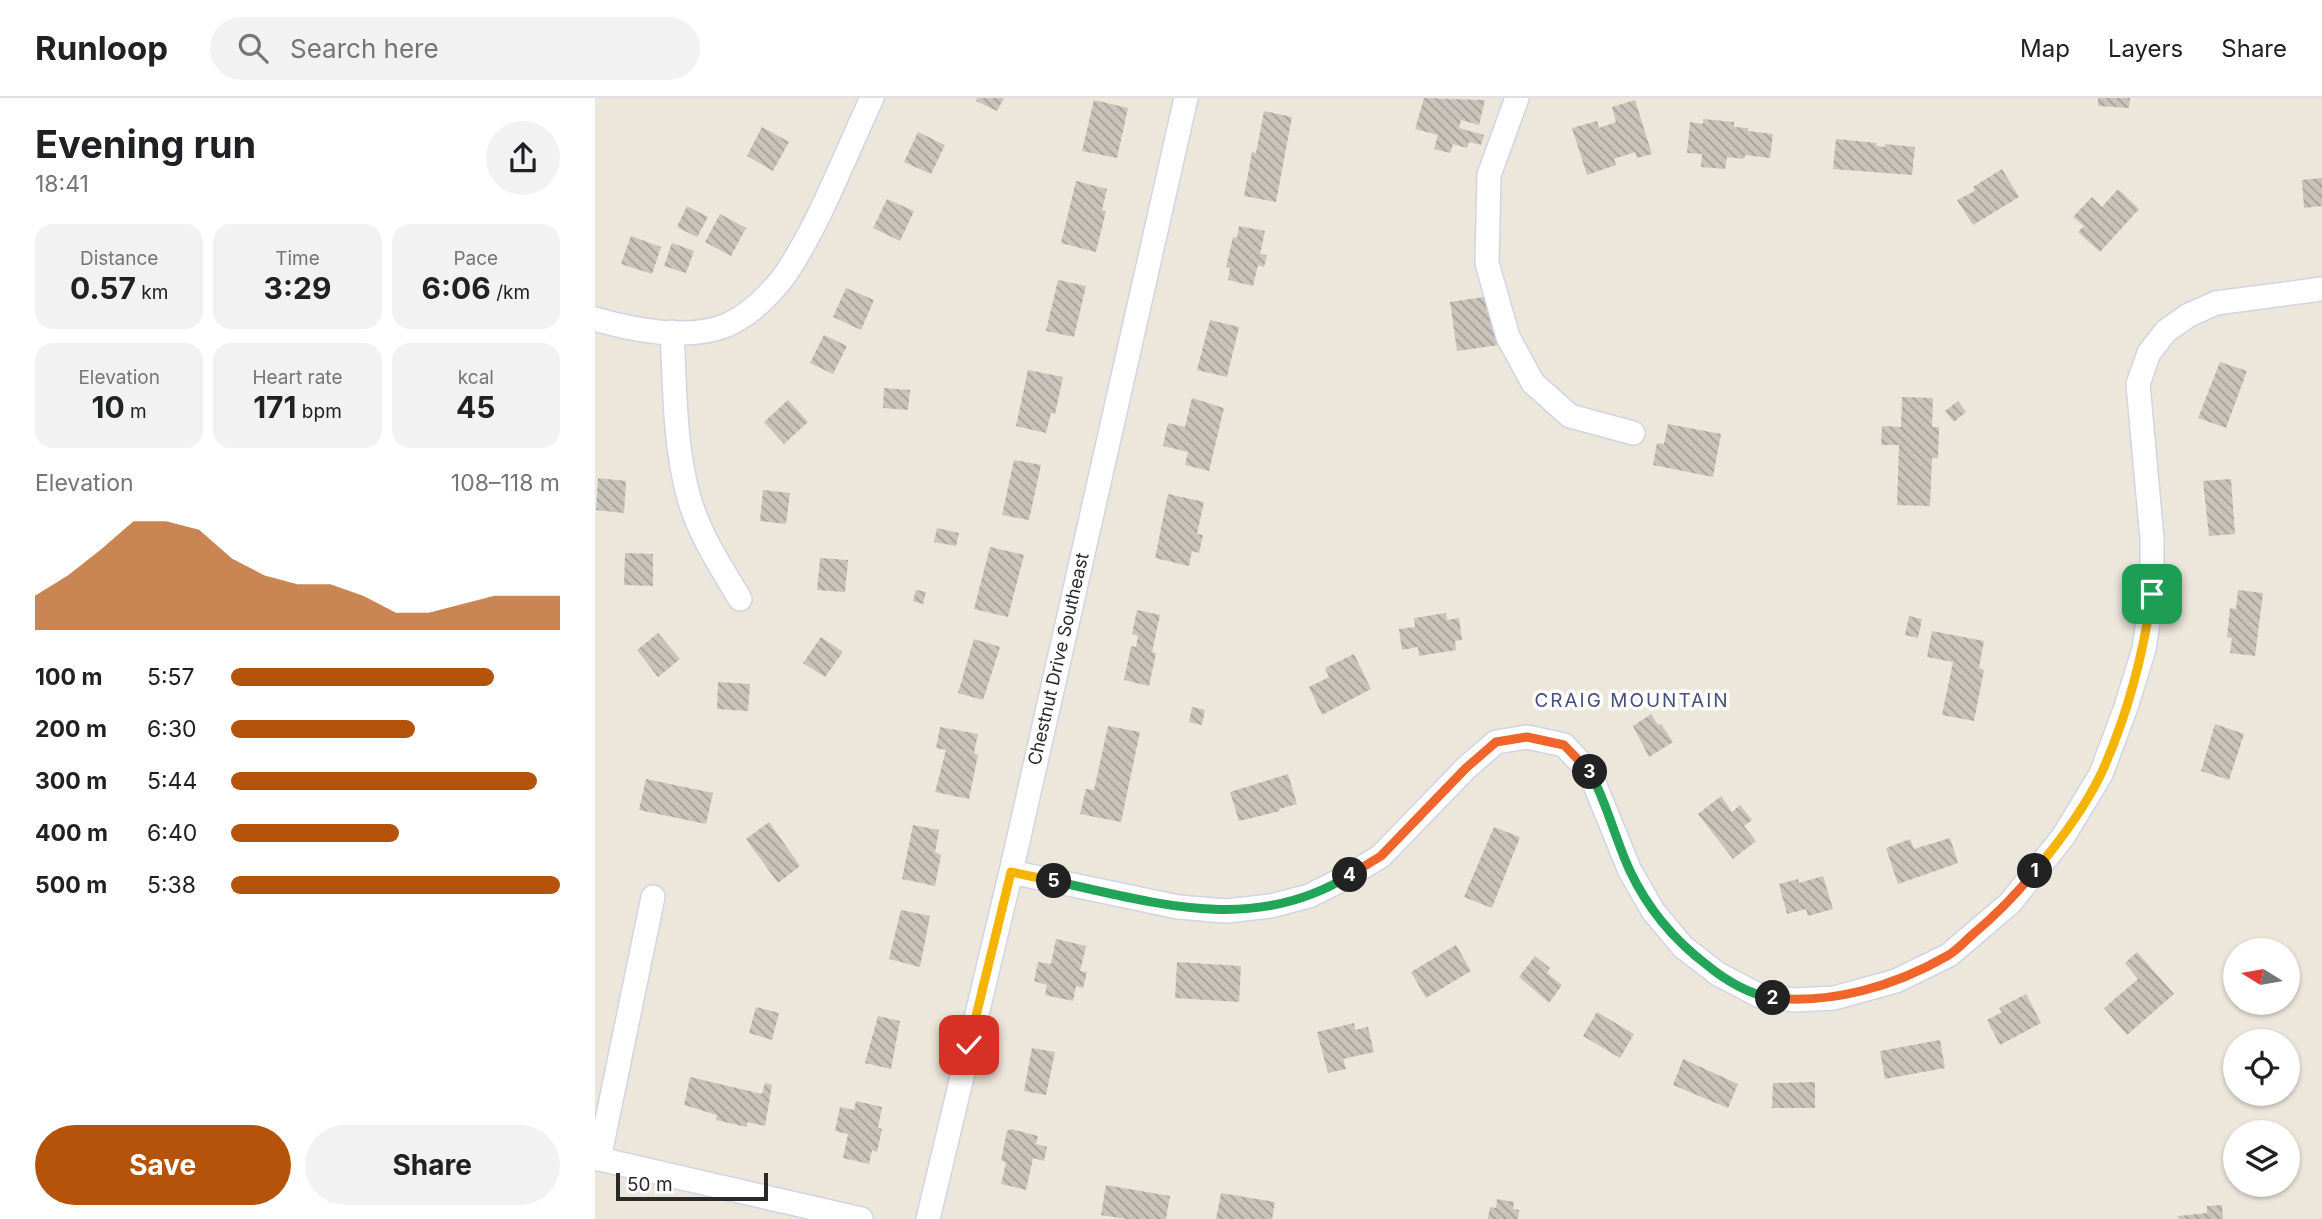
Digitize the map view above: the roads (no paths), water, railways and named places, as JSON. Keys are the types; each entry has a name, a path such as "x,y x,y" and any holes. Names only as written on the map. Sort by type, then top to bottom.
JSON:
{"street":[{"path":"595,318 654,333 695,331 726,325 757,305 786,273 812,225 871,98"},
{"name":"Chestnut Drive Southeast","path":"928,1219 1011,872 1186,98"},
{"path":"1517,98 1489,175 1487,263 1508,337 1533,383 1570,416 1633,433"},
{"path":"1011,872 1178,907 1226,911 1271,906 1309,896 1381,856 1466,768 1496,742 1527,737 1564,745 1590,773 1630,871 1653,911 1683,947 1717,974 1760,996 1795,1000 1834,998 1896,981 1949,955 2010,903 2063,837 2101,774 2144,649 2152,594 2152,539 2138,384 2149,353 2166,331 2189,315 2216,303 2322,289"},
{"path":"672,332 681,455 689,499 709,547 740,598"},
{"path":"653,897 597,1159 861,1219"}],"district":[{"name":"CRAIG MOUNTAIN","path":"1632,700"}]}
